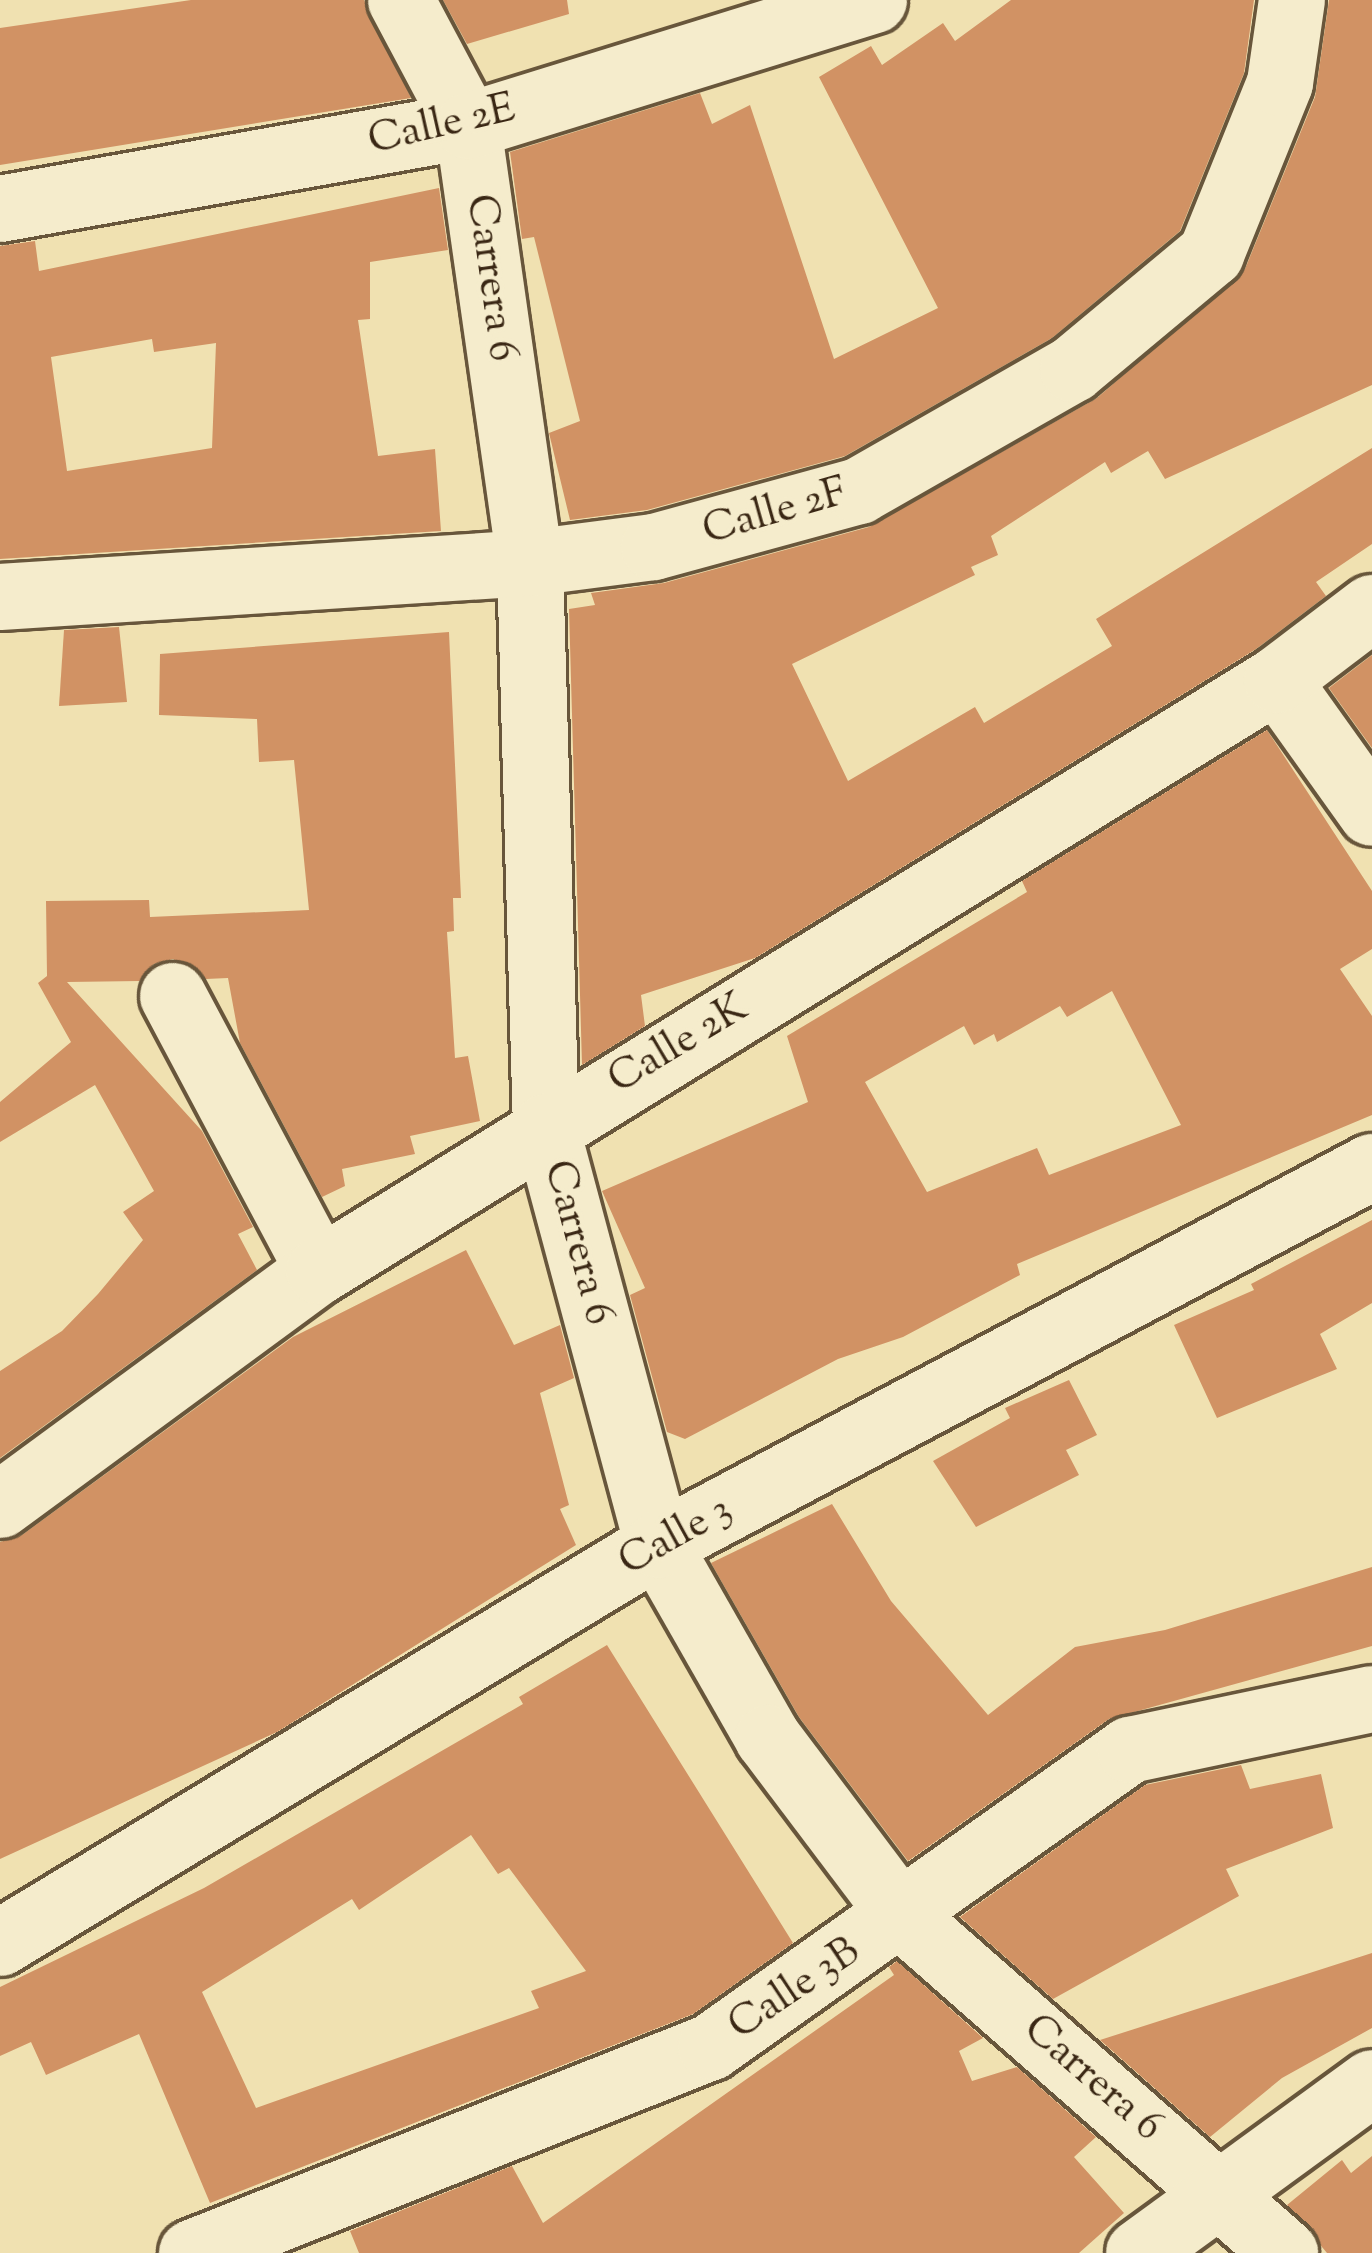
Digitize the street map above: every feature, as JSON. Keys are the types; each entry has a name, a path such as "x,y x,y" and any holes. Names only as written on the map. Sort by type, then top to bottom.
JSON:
{"street":[{"name":"Carrera 6","path":"401,0 468,126 530,563 546,1127 658,1545 768,1738 903,1917 1223,2191 1285,2253"},
{"name":"Calle 2E","path":"0,208 468,126 874,0"},
{"name":"Calle 2F","path":"0,597 530,563 654,547 860,491 1073,369 1211,254 1280,83 1292,0"},
{"name":"Calle 2K","path":"0,1504 319,1271 1277,680 1372,608"},
{"path":"1277,680 1372,813"},
{"path":"172,996 319,1271"},
{"name":"Calle 3","path":"0,1943 658,1545 1372,1167"},
{"name":"Calle 3B","path":"192,2253 710,2047 903,1917 1130,1750 1372,1699"},
{"path":"1139,2253 1372,2083"}],"building":[{"path":"191,0 364,0 411,98 0,165 0,28"},
{"path":"443,0 567,0 569,14 467,44"},
{"path":"1011,0 1254,0 1244,73 1180,231 1052,338 845,456 647,510 570,520 549,433 580,421 534,237 522,239 510,152 700,93 712,124 750,105 834,359 938,308 819,77 871,46 882,65 943,23 955,41"},
{"path":"1329,0 1372,0 1372,385 1165,479 1148,451 1111,473 1105,462 991,536 998,555 971,567 975,575 792,664 848,781 975,707 984,723 1112,646 1096,619 1372,448 1372,544 1316,582 1326,596 1256,649 755,958 641,995 645,1026 582,1065 569,609 595,605 591,593 664,583 869,527 1097,398 1245,269 1315,97"},
{"path":"439,188 448,250 370,262 370,319 358,320 378,456 435,449 441,531 0,559 0,246 35,241 39,271","holes":["152,339 154,352 216,343 212,448 67,471 51,357"]},
{"path":"119,627 127,702 59,706 64,630"},
{"path":"449,632 461,898 453,898 454,931 447,932 455,1058 468,1056 480,1121 410,1136 415,1154 342,1169 345,1186 322,1197 240,1043 228,978 206,979 173,959 154,964 140,981 67,982 202,1131 253,1227 238,1234 257,1270 0,1458 0,1371 62,1331 98,1294 143,1240 123,1212 154,1191 95,1085 0,1142 0,1102 71,1042 38,983 47,976 46,901 149,900 150,917 309,910 294,760 259,762 257,719 159,715 160,654"},
{"path":"1372,655 1372,748 1329,688"},
{"path":"1267,730 1372,891 1372,949 1340,969 1372,1016 1372,1115 1017,1264 1020,1275 903,1337 838,1359 685,1439 667,1432 630,1295 645,1288 602,1191 808,1102 787,1036 1027,892 1022,881","holes":["1112,991 1181,1125 1049,1175 1037,1148 927,1192 865,1082 964,1026 974,1045 994,1034 997,1042 1060,1006 1067,1017"]},
{"path":"1372,1220 1372,1303 1320,1334 1337,1369 1217,1418 1174,1325 1254,1290 1251,1284"},
{"path":"466,1250 514,1345 560,1325 574,1378 540,1393 569,1505 560,1509 576,1545 277,1732 0,1859 0,1542 22,1535 293,1337"},
{"path":"1069,1380 1097,1435 1066,1450 1079,1475 976,1527 933,1461 1010,1418 1005,1408"},
{"path":"832,1504 891,1601 988,1715 1075,1647 1165,1630 1372,1567 1372,1646 1109,1719 908,1861 799,1717 711,1563"},
{"path":"607,1645 793,1943 693,2014 210,2203 139,2034 46,2075 31,2042 0,2056 0,1987 204,1888 523,1704 519,1697","holes":["471,1835 498,1874 509,1868 586,1971 531,1991 539,2008 256,2108 202,1992 352,1899 359,1910"]},
{"path":"1241,1765 1250,1789 1321,1774 1333,1828 1226,1869 1239,1896 1053,1999 960,1917 1145,1785"},
{"path":"1372,1953 1372,2028 1282,2078 1210,2137 1100,2040"},
{"path":"897,1961 983,2038 959,2051 972,2081 1017,2067 1096,2137 1074,2157 1124,2213 1079,2253 359,2253 350,2231 512,2166 543,2223 894,1975 889,1967"},
{"path":"1372,2156 1372,2253 1327,2253 1287,2205 1342,2160 1351,2173"}]}
